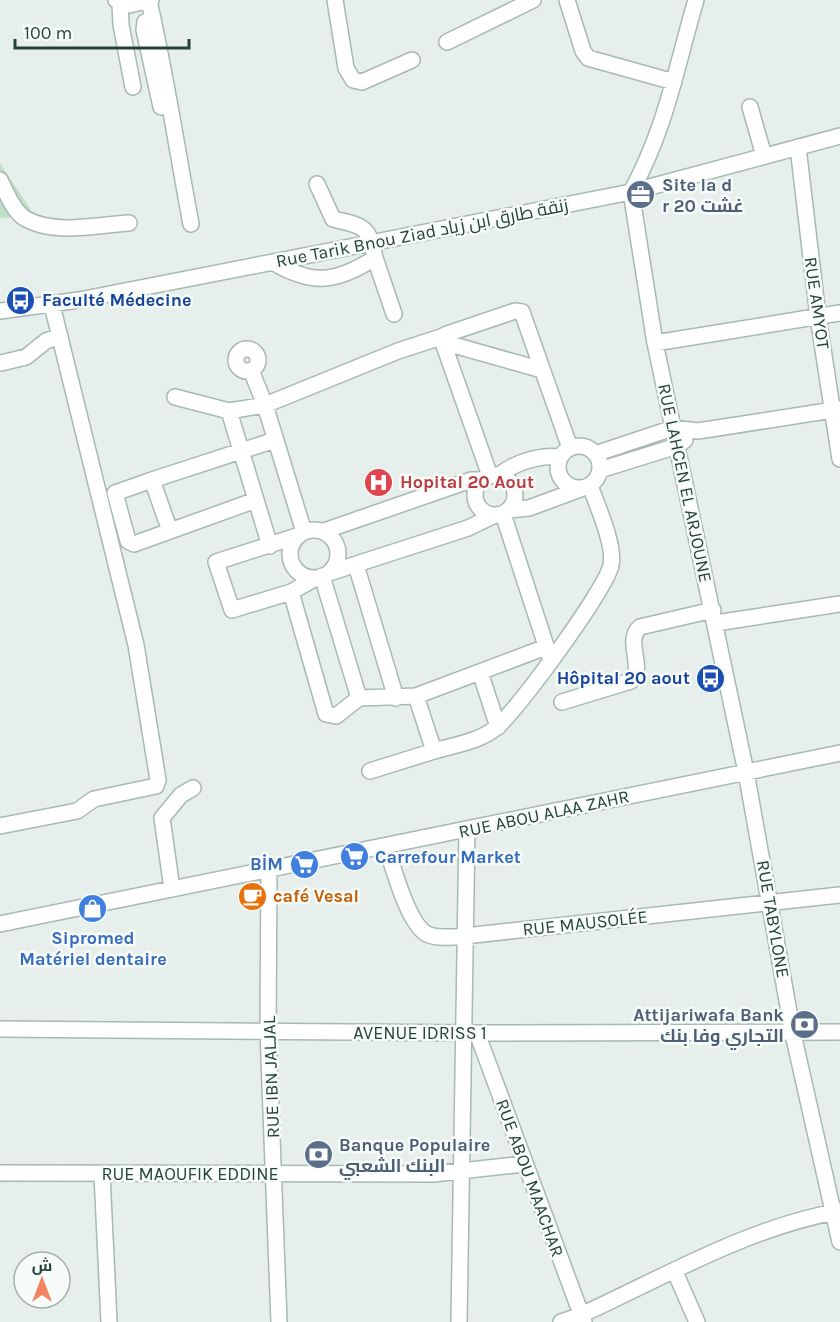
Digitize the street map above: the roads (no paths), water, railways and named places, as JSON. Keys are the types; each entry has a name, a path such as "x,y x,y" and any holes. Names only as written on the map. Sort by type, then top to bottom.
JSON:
{"street":[{"path":"335,0 346,68 353,80 362,82 412,60"},
{"path":"447,42 533,0"},
{"path":"567,0 583,51 588,58 674,82"},
{"path":"632,192 654,147 696,0"},
{"path":"133,87 118,2 129,5 150,1 173,112 174,131 191,224"},
{"path":"750,107 764,156"},
{"name":"Rue Tarik Bnou Ziad زنقة طارق ابن زياد","path":"0,311 52,305 274,263 374,250 632,192 840,136"},
{"name":"RUE AMYOT","path":"798,147 818,317 836,410 840,459"},
{"path":"0,180 17,210 25,219 56,226 129,223"},
{"path":"317,184 333,219 366,228 394,314"},
{"name":"RUE LAHCEN EL ARJOUNE","path":"632,192 655,343 746,772"},
{"path":"274,263 296,275 327,279 362,266 374,250"},
{"path":"0,826 76,811 94,799 156,786 158,780 136,645 52,305"},
{"path":"175,397 229,411 265,405 398,351 442,340 520,311 542,370 565,453 558,471 560,477 570,487 587,486"},
{"path":"655,343 840,313"},
{"path":"1,363 26,357 46,341 60,336"},
{"path":"442,340 542,370"},
{"path":"442,340 490,477"},
{"path":"251,370 265,405 300,534 290,549 292,564 302,574 322,576 468,528 502,513 515,497 514,489 505,478 490,477 471,480 324,531 314,529 300,534 270,546 216,562 229,608 235,610 291,592 322,576 334,568 339,555 335,541 324,531"},
{"path":"595,454 673,428 698,431 836,410"},
{"path":"229,411 270,546"},
{"path":"600,470 595,454 584,447 549,455 506,469 490,477 478,486 476,501 487,513 529,508 587,486 600,470 677,446 698,431"},
{"path":"256,500 134,544 128,541 115,493 275,440"},
{"path":"152,480 171,531"},
{"path":"370,771 485,735 498,727 548,654 606,578 612,563 612,552 587,486"},
{"path":"502,513 548,654"},
{"path":"356,566 396,698"},
{"path":"322,576 359,698"},
{"path":"291,592 326,714 336,716 359,698 416,696 480,672 548,654"},
{"path":"562,702 631,681 637,672 633,640 635,631 640,627 714,616 840,604"},
{"path":"480,672 498,727"},
{"path":"416,696 434,751"},
{"name":"RUE ABOU ALAA ZAHR","path":"0,924 840,753"},
{"name":"RUE TABYLONE","path":"746,772 793,1034 837,1211 840,1242"},
{"path":"172,889 162,818 181,795 193,788"},
{"path":"459,1322 461,1033 467,830"},
{"name":"RUE MAUSOLÉE","path":"386,846 403,894 418,924 427,934 465,936 840,895"},
{"name":"RUE IBN JALJAL","path":"269,868 268,1032 279,1322"},
{"name":"AVENUE IDRISS 1","path":"0,1029 461,1033 793,1034 840,1032"},
{"name":"RUE ABOU MAACHAR","path":"477,1033 583,1319"},
{"name":"RUE MAOUFIK EDDINE","path":"0,1173 274,1175 460,1173 524,1164"},
{"path":"102,1174 109,1322"},
{"path":"561,1322 583,1319 675,1272 771,1231 837,1211"},
{"path":"675,1272 698,1322"}],"place":[{"name":"Site la d r 20 غشت","path":"641,195"},
{"name":"Faculté Médecine","path":"21,300"},
{"name":"Hopital 20 Aout","path":"379,482"},
{"name":"Hôpital 20 aout","path":"711,678"},
{"name":"Carrefour Market","path":"354,857"},
{"name":"BİM","path":"304,864"},
{"name":"café Vesal","path":"252,896"},
{"name":"Sipromed Matériel dentaire","path":"93,909"},
{"name":"Attijariwafa Bank التجاري وفا بنك","path":"805,1025"},
{"name":"Banque Populaire البنك الشعبي","path":"318,1155"}]}
